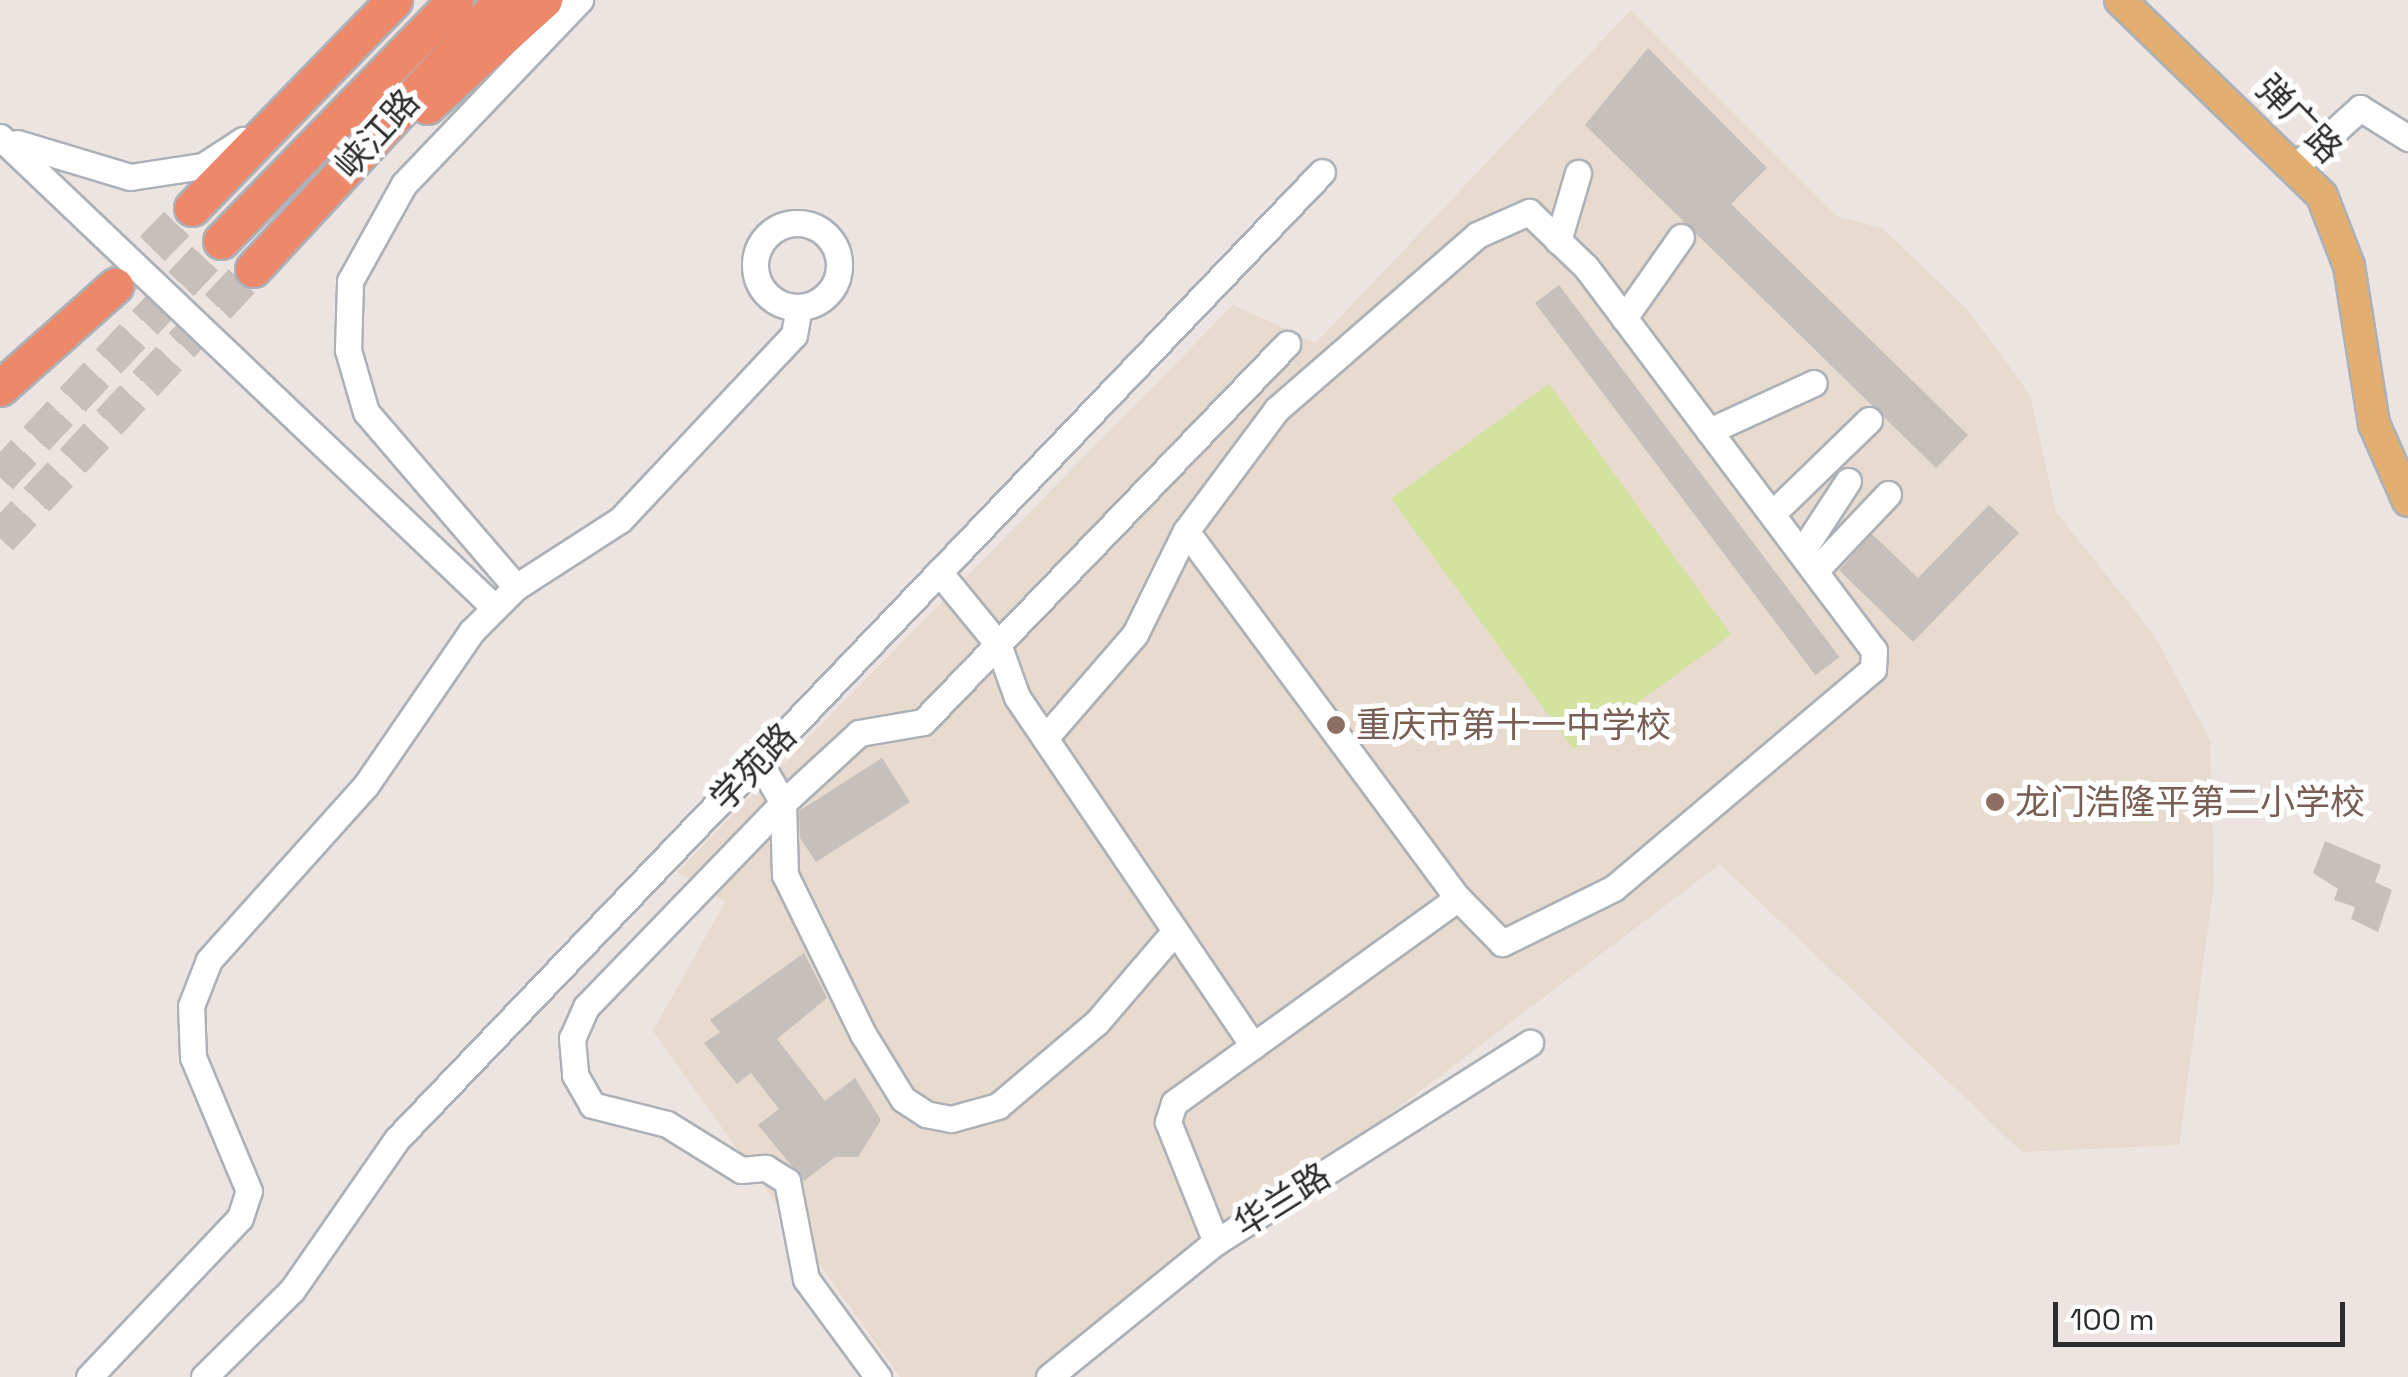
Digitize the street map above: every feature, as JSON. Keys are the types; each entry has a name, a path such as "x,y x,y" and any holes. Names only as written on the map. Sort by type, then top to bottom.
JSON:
{"highway":[{"path":"192,208 394,0"},
{"path":"319,140 435,0"},
{"name":"峡江路","path":"221,241 455,0"},
{"name":"峡江路","path":"252,269 502,0"},
{"path":"309,208 544,0"},
{"path":"0,388 115,286"}],"main road":[{"name":"弹广路","path":"2120,0 2298,165 2339,232 2374,424 2408,501"}],"street":[{"path":"516,588 366,412 348,350 350,281 404,184 580,0"},
{"path":"0,137 106,173 182,172 224,155 306,91"},
{"path":"2298,165 2360,108 2408,138"},
{"path":"0,137 494,607"},
{"name":"学苑路","path":"204,1377 292,1290 398,1139 1322,172"},
{"path":"1558,240 1578,173"},
{"path":"1045,738 1135,634 1186,531 1277,410 1477,235 1528,212 1558,240 1624,318 1772,514 1874,650 1873,670 1614,888 1502,943 1458,898 1186,531"},
{"path":"1624,318 1681,237"},
{"path":"89,1377 240,1218 249,1191 193,1057 191,1006 209,960 366,786 494,607 516,588 620,520 794,336 799,307"},
{"path":"878,1377 806,1279 787,1181 766,1168 741,1170 667,1124 592,1104 576,1076 572,1038 586,1007 783,804 860,733 923,722 1286,344"},
{"path":"1709,431 1814,383"},
{"path":"1772,514 1869,420"},
{"path":"1808,562 1848,480"},
{"path":"1808,562 1888,494"},
{"path":"939,572 998,644 1045,738 1253,1046"},
{"path":"759,761 783,804 785,875 863,1034 903,1099 926,1114 951,1119 998,1106 1096,1022 1175,931"},
{"path":"1216,1242 1168,1122 1174,1103 1458,898"},
{"name":"华兰路","path":"1049,1377 1216,1242 1530,1043"}],"shaded area":[{"name":"重庆市第十一中学校","path":"1631,10 1838,217 1882,228 1968,310 2030,395 2056,512 2154,635 2210,740 2214,883 2179,1145 2022,1152 1720,864 1042,1377 900,1377 653,1031 725,902 677,872 1233,305 1316,343"}],"green space":[{"path":"1549,384 1731,635 1573,749 1391,499"}],"building":[{"path":"1648,48 1767,168 1731,204 1968,435 1936,468 1585,125"},
{"path":"1559,285 1839,657 1815,675 1535,303"},
{"path":"1989,505 2019,533 1913,642 1839,570 1872,534 1918,578"},
{"path":"882,758 910,802 816,862 800,838 799,811"},
{"path":"2325,841 2381,865 2375,882 2392,890 2378,932 2351,919 2355,907 2334,900 2338,889 2313,873"},
{"path":"804,953 827,998 777,1039 825,1101 855,1078 881,1120 858,1157 835,1157 804,1181 758,1125 779,1109 751,1073 737,1084 704,1043 720,1032 710,1020"}],"tunnel":[{"path":"115,286 192,208"},
{"path":"0,477 221,241"},
{"path":"0,538 253,269"}],"place":[{"name":"重庆市第十一中学校","path":"1336,725"},
{"name":"龙门浩隆平第二小学校","path":"1995,802"}]}
